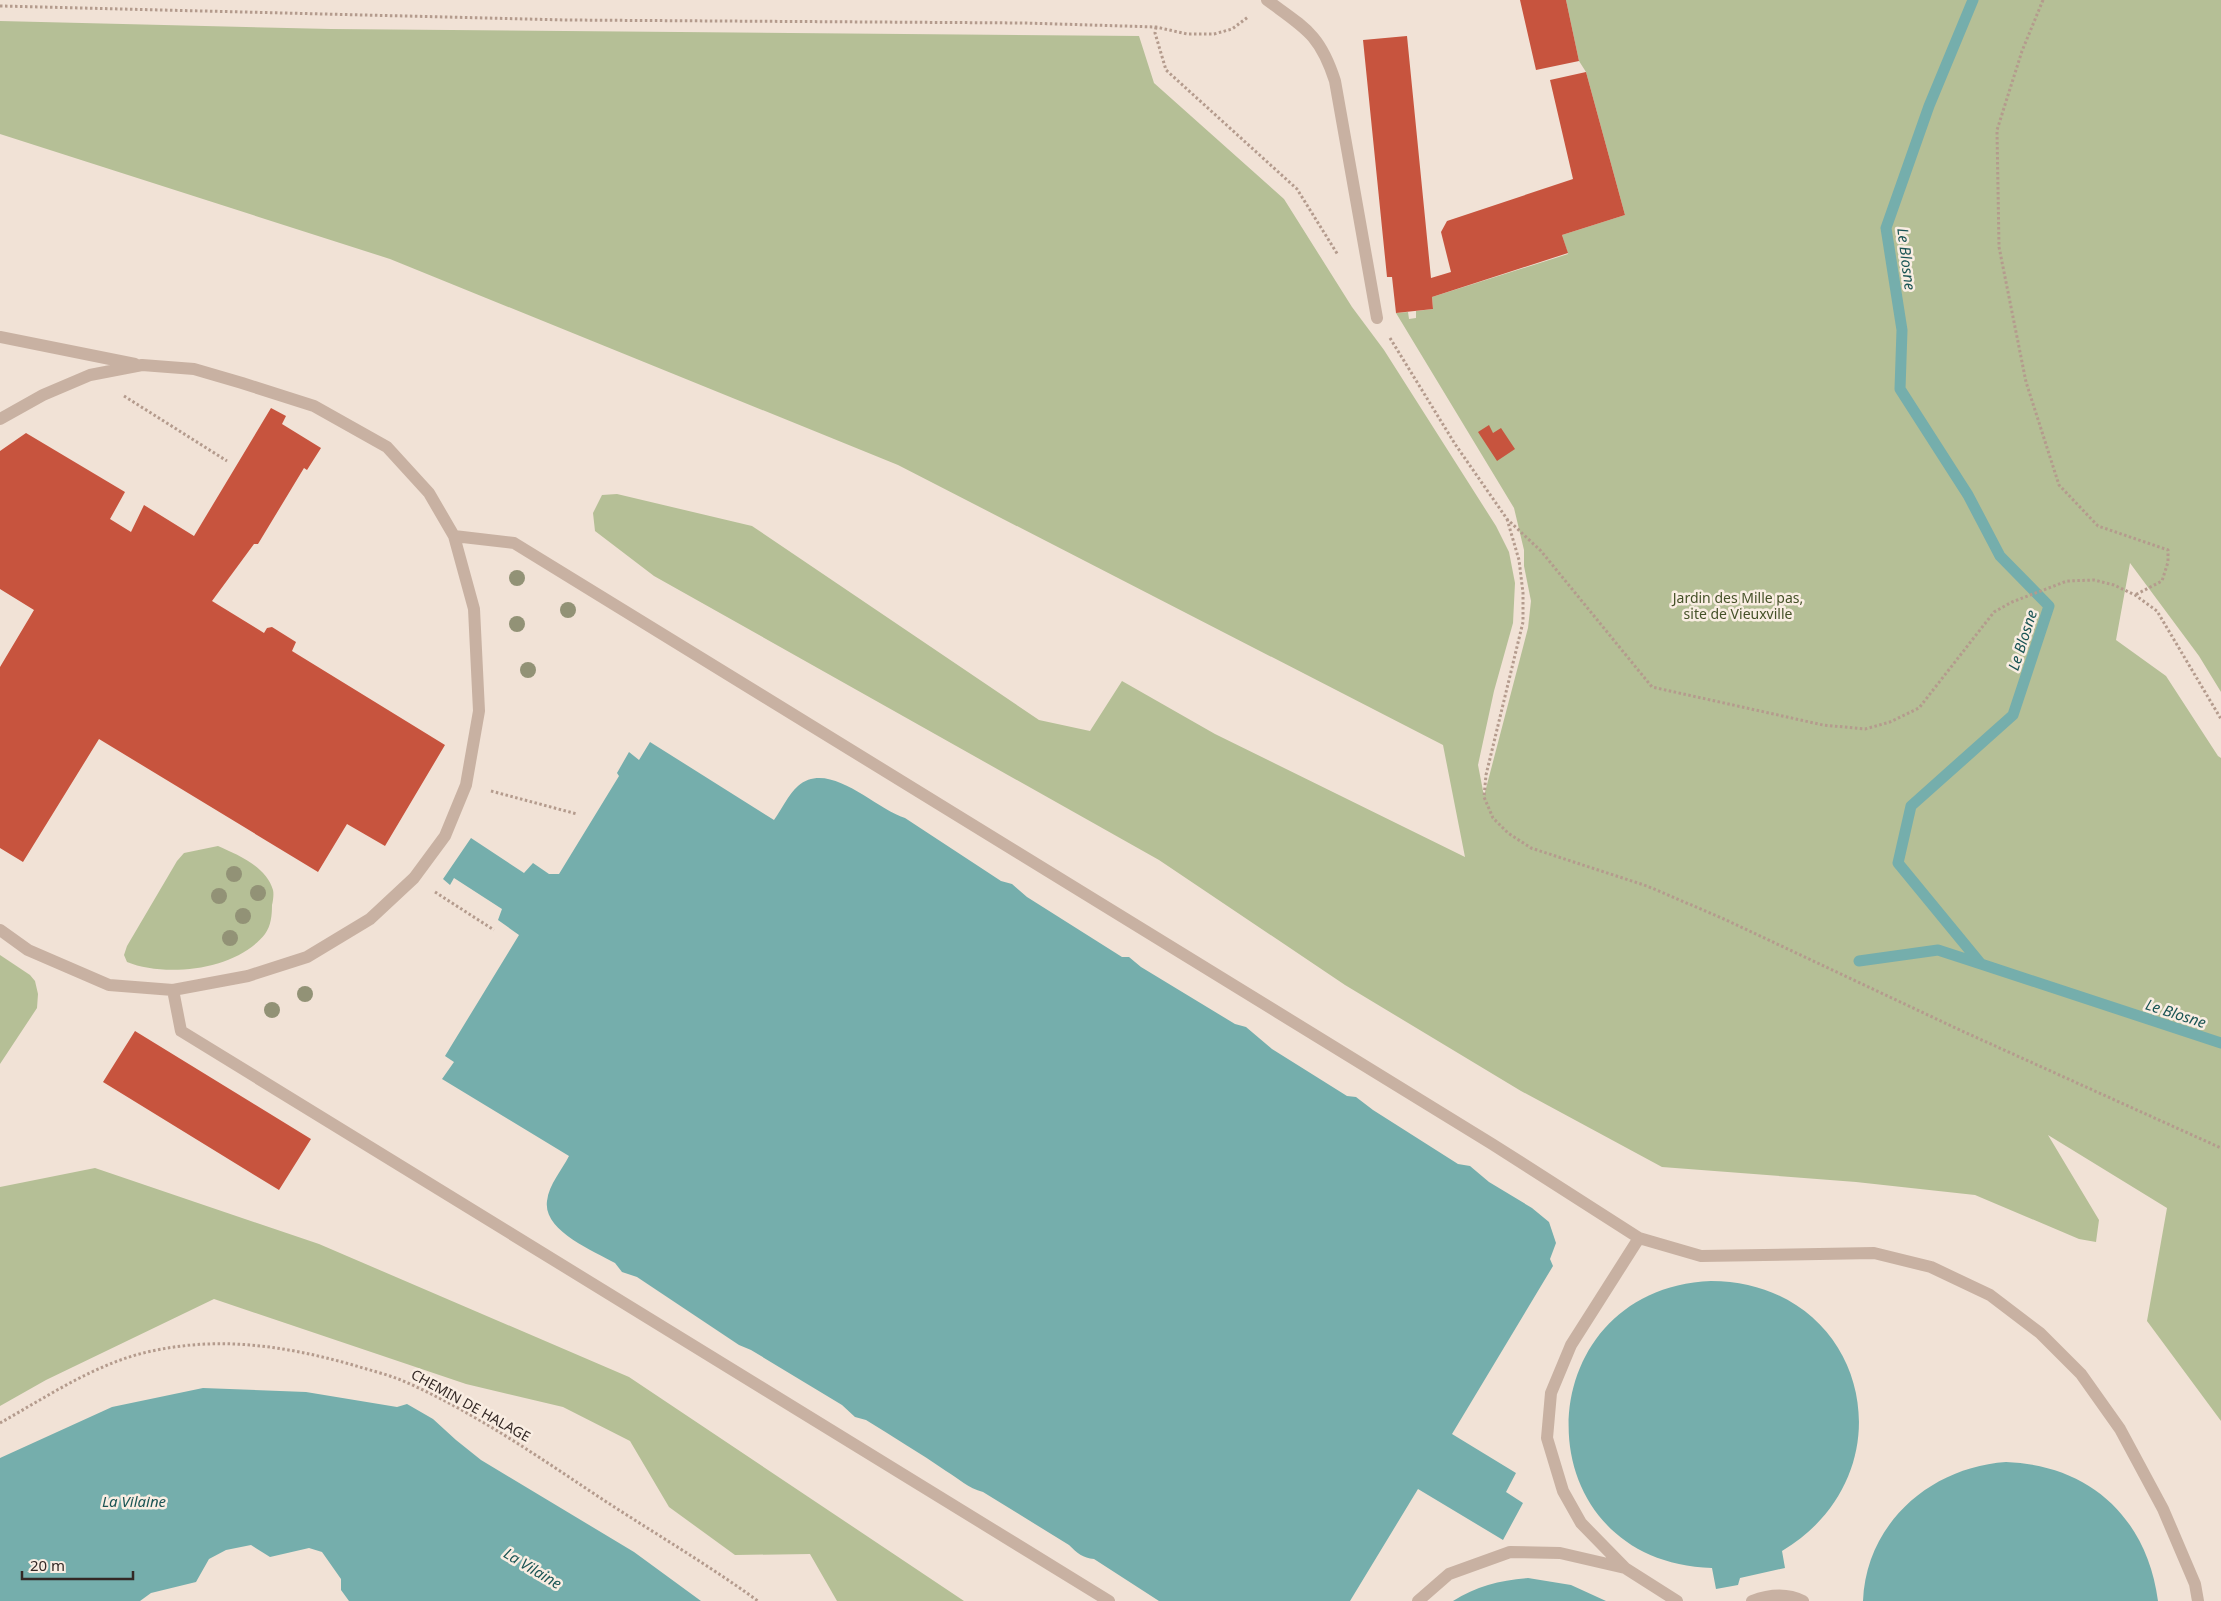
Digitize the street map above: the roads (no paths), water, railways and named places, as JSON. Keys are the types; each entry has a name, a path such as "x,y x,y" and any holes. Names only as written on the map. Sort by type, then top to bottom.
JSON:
{"street":[{"path":"1267,0 1310,32 1327,56 1335,81 1377,318"},
{"path":"0,337 142,365 194,369 242,382 314,406 387,447 429,493 454,536 474,609 479,711 466,785 446,836 414,878 370,919 307,957 248,976 174,990 109,985 28,950 0,930"},
{"path":"0,419 43,395 90,375 142,365"},
{"path":"454,536 514,543 1492,1144 1639,1238 1701,1256 1874,1253 1931,1267 1990,1295 2040,1333 2080,1374 2120,1428 2163,1509 2195,1584 2198,1601"},
{"path":"174,990 181,1031 1109,1601"},
{"path":"1639,1238 1571,1345 1551,1393 1547,1438 1563,1491 1581,1524 1625,1568 1677,1601"},
{"path":"1418,1601 1449,1574 1510,1552 1560,1553 1625,1568"},
{"path":"1752,1601 1767,1595 1796,1597 1803,1601"}],"water":[{"path":"650,742 774,820 794,790 810,779 823,778 852,788 893,813 905,818 1001,881 1012,884 1027,897 1122,957 1129,957 1141,967 1235,1024 1246,1027 1272,1049 1347,1096 1356,1097 1373,1110 1458,1164 1470,1166 1489,1182 1532,1208 1549,1222 1556,1243 1550,1259 1553,1266 1452,1434 1516,1473 1506,1492 1523,1503 1503,1540 1418,1489 1350,1601 1159,1601 1094,1559 1080,1555 1069,1545 983,1492 968,1486 866,1420 855,1417 842,1405 751,1350 739,1345 637,1277 622,1272 615,1263 583,1246 561,1230 553,1222 548,1212 547,1201 553,1183 569,1156 442,1079 454,1062 445,1056 519,935 498,920 502,909 454,878 450,885 443,879 471,838 524,873 533,863 549,874 559,874 619,776 617,773 629,752 639,760"},
{"path":"1711,1281 1764,1290 1806,1312 1837,1346 1855,1387 1859,1431 1849,1476 1823,1517 1782,1551 1785,1568 1740,1578 1738,1585 1716,1589 1712,1568 1649,1554 1604,1522 1577,1477 1569,1425 1578,1374 1605,1328 1649,1295"},
{"name":"La Vilaine","path":"203,1388 306,1392 397,1407 407,1404 433,1419 481,1460 634,1552 701,1601 349,1601 341,1590 341,1579 322,1552 309,1548 270,1557 251,1545 226,1550 209,1559 196,1582 151,1593 140,1601 0,1601 0,1458 112,1407"},
{"path":"2006,1462 2036,1465 2064,1473 2088,1485 2109,1502 2127,1521 2141,1545 2152,1571 2158,1601 1863,1601 1867,1573 1876,1547 1890,1524 1907,1504 1929,1488 1952,1475 1978,1466"},
{"path":"1528,1578 1571,1585 1606,1601 1453,1601 1471,1591 1489,1585 1508,1580"}],"waterway":[{"name":"Le Blosne","path":"1973,0 1929,106 1886,228 1902,330 1900,389 1968,495 2000,556 2049,606 2013,715 1911,806 1898,863 1981,964 2221,1043"},
{"path":"1859,961 1938,950 1981,964"}],"park label":[{"name":"Jardin des Mille pas, site de Vieuxville","path":"1738,606"}]}
